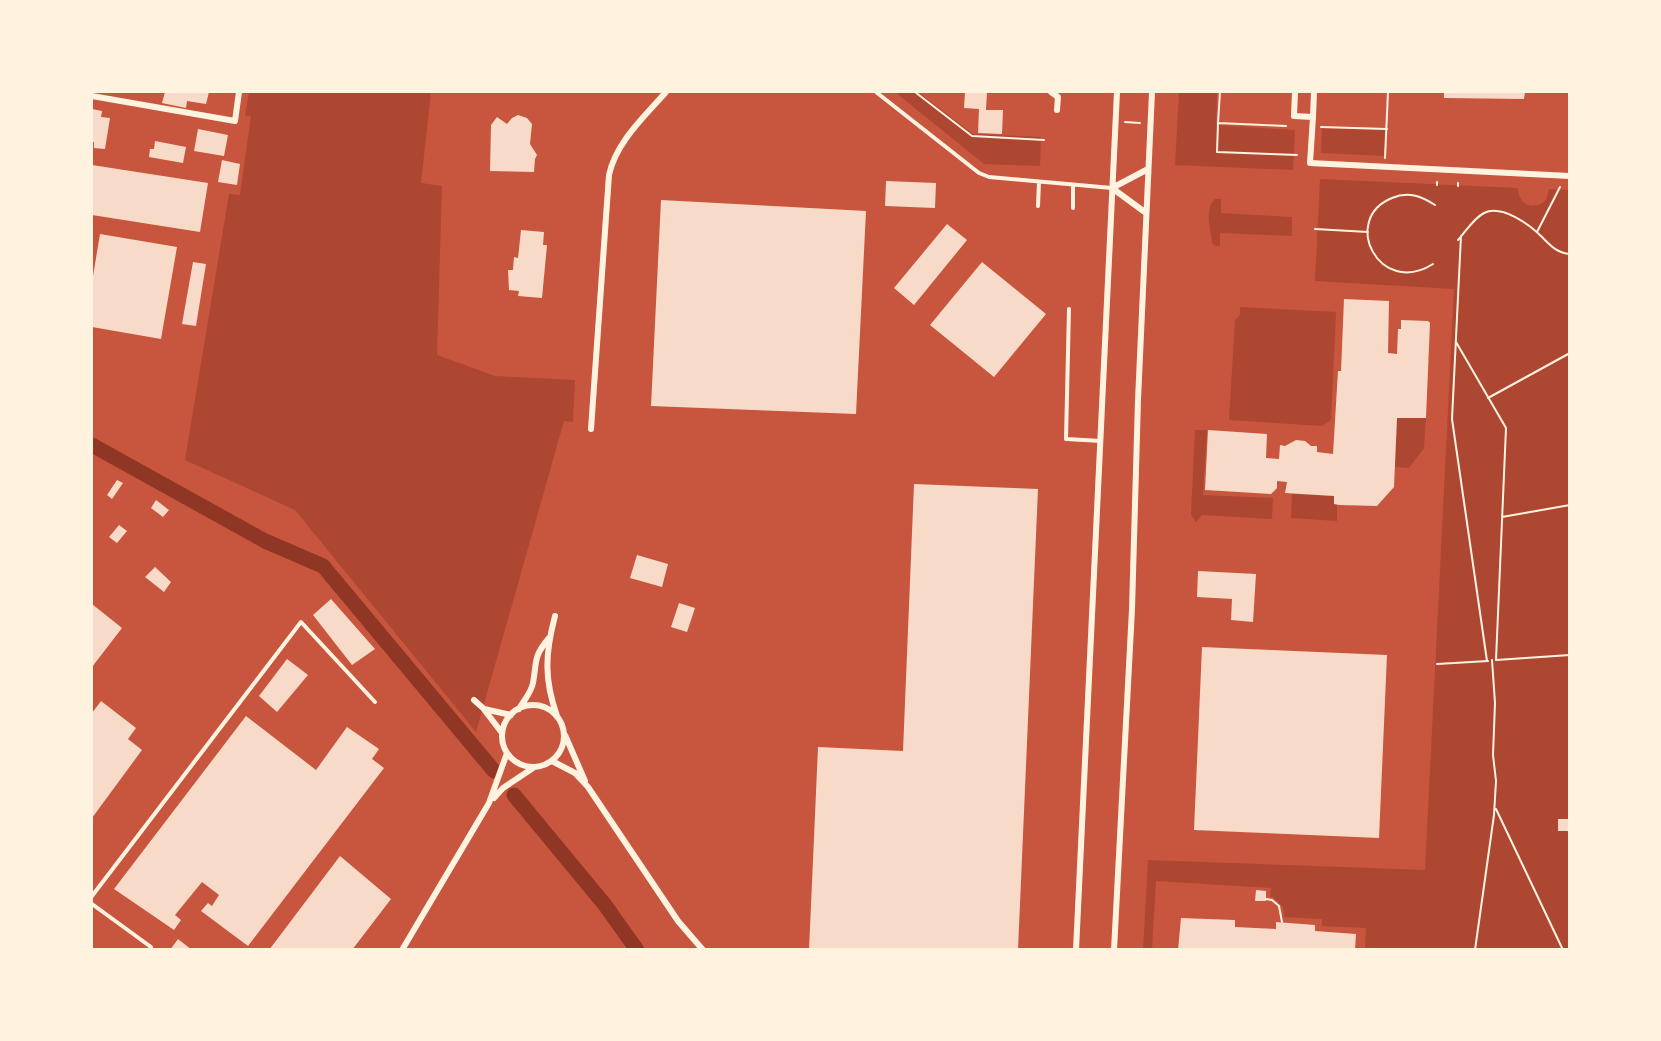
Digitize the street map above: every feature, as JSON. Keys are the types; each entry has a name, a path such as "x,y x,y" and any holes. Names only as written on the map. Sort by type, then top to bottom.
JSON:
{"street":[{"path":"92,96 235,121 239,92"},
{"path":"591,429 611,162 620,147 666,92"},
{"path":"1051,92 1058,98 1057,110"},
{"path":"1076,950 1117,92"},
{"path":"1114,950 1132,609 1152,92"},
{"path":"1295,92 1294,116 1312,117"},
{"path":"1314,92 1310,163 1569,176"},
{"path":"1112,188 1148,170"},
{"path":"1112,188 1146,213"},
{"path":"555,616 549,638 548,691 564,735 588,787"},
{"path":"519,709 530,692 534,662 539,650 549,638"},
{"path":"474,700 502,733"},
{"path":"533,768 514,761 507,753 502,733 505,723 519,709 529,705 539,706 557,716"},
{"path":"483,708 511,715"},
{"path":"402,950 489,803 502,788 533,768 552,761 563,745 564,735"},
{"path":"489,803 507,753"},
{"path":"552,761 575,773 588,787 678,921 703,950"}],"lane":[{"path":"876,92 979,173 989,177 1112,188"},
{"path":"1038,206 1039,182"},
{"path":"1073,184 1073,208"},
{"path":"1069,309 1066,439 1101,441"},
{"path":"92,896 301,622 375,702"},
{"path":"92,904 151,947 149,950"}],"path":[{"path":"915,92 972,135 1044,140"},
{"path":"1220,92 1217,152 1297,155"},
{"path":"1385,158 1388,92"},
{"path":"1125,122 1143,123"},
{"path":"1218,123 1286,126"},
{"path":"1321,127 1387,129"},
{"path":"1537,232 1560,187"},
{"path":"1433,264 1415,272 1405,273 1386,267 1372,253 1368,232 1369,221 1385,200 1398,195 1411,194 1435,205"},
{"path":"1458,240 1477,218 1495,210 1512,216 1537,232 1556,250 1569,254"},
{"path":"1315,229 1368,232"},
{"path":"1461,236 1452,419 1487,661"},
{"path":"1455,342 1506,428 1496,660"},
{"path":"1488,398 1569,353"},
{"path":"1502,517 1569,505"},
{"path":"1437,664 1569,655"},
{"path":"1475,950 1495,807 1496,781 1493,755 1495,703 1492,660"},
{"path":"1495,807 1563,950"},
{"path":"1266,899 1272,900 1279,906 1282,922"}],"shaded area":[{"path":"249,92 431,92 421,183 442,186 437,355 495,376 575,380 573,422 564,421 476,732 295,510 185,460 229,194 240,195 251,116 245,116"},
{"path":"895,92 918,92 973,134 1041,137 1040,166 984,164"},
{"path":"1179,92 1217,92 1216,125 1295,130 1293,170 1175,165"},
{"path":"1322,128 1385,130 1384,156 1321,153"},
{"path":"1320,179 1518,188 1523,202 1531,206 1541,204 1546,200 1549,189 1569,190 1569,949 1365,949 1366,928 1322,926 1322,919 1284,917 1283,907 1273,897 1270,897 1271,888 1156,881 1152,949 1143,950 1148,860 1425,870 1454,289 1315,281"},
{"path":"1215,199 1221,199 1221,213 1292,217 1292,236 1220,233 1220,246 1216,246 1212,243 1209,220 1210,208"},
{"path":"1240,307 1336,312 1331,420 1322,426 1229,420 1235,320 1240,315"},
{"path":"1397,418 1426,418 1424,448 1409,468 1395,467"},
{"path":"1195,430 1207,430 1203,495 1273,498 1272,519 1202,515 1196,522 1191,514"},
{"path":"1292,494 1334,496 1334,504 1337,504 1337,521 1291,518"}],"building":[{"path":"165,92 209,92 206,104 187,101 186,108 162,103"},
{"path":"965,92 987,92 986,110 1003,110 1002,134 978,133 979,109 964,108"},
{"path":"1444,92 1525,92 1524,99 1444,98"},
{"path":"92,109 102,111 101,117 110,118 105,149 94,148 94,142 92,142"},
{"path":"518,115 527,118 532,124 530,144 537,155 534,172 490,171 491,125 497,117 507,124"},
{"path":"198,129 228,135 224,156 194,151"},
{"path":"155,141 186,147 183,163 149,157 150,149 154,149"},
{"path":"222,160 240,164 237,185 218,182"},
{"path":"92,165 208,183 200,232 92,215"},
{"path":"886,181 936,183 935,208 885,206"},
{"path":"661,200 866,211 856,414 651,406"},
{"path":"947,224 967,240 914,305 894,288"},
{"path":"521,230 544,232 543,245 547,245 542,298 518,296 519,291 509,290 508,270 513,270 514,257 518,258"},
{"path":"100,234 177,247 161,339 92,327 92,282"},
{"path":"193,262 206,264 196,326 182,324"},
{"path":"982,262 1046,314 994,377 930,325"},
{"path":"1344,299 1389,301 1388,353 1397,354 1398,329 1401,329 1401,320 1430,323 1426,418 1397,418 1394,487 1377,506 1339,505 1334,504 1334,496 1285,493 1287,482 1277,481 1277,488 1271,494 1205,490 1208,430 1267,434 1266,458 1279,459 1280,445 1285,446 1296,440 1317,446 1317,452 1333,454 1338,371 1341,371"},
{"path":"117,480 123,483 112,499 107,495"},
{"path":"914,484 1038,489 1018,950 809,950 818,747 903,751"},
{"path":"156,500 169,510 163,517 151,508"},
{"path":"119,525 127,531 117,543 109,537"},
{"path":"637,555 668,564 662,587 630,578"},
{"path":"155,567 171,582 164,592 145,577"},
{"path":"1198,571 1256,574 1253,622 1231,620 1232,599 1197,597"},
{"path":"331,599 375,649 352,665 313,615"},
{"path":"679,603 695,608 687,632 671,627"},
{"path":"92,604 122,628 92,667"},
{"path":"1202,647 1387,655 1379,838 1194,830"},
{"path":"287,659 308,675 277,712 259,696"},
{"path":"101,701 136,728 128,739 142,750 92,818 92,713"},
{"path":"246,716 316,770 347,727 379,749 372,759 384,768 248,946 201,911 208,903 212,906 219,895 202,882 175,915 181,920 174,930 114,889"},
{"path":"1558,819 1569,819 1568,831 1558,831"},
{"path":"340,856 391,899 352,950 269,950"},
{"path":"1256,890 1266,891 1266,901 1255,901"},
{"path":"1181,918 1235,920 1235,927 1276,929 1276,922 1315,925 1315,931 1356,934 1355,950 1178,950"},
{"path":"178,939 192,950 170,950"}],"waterway":[{"path":"92,445 265,541 323,566 494,771"},
{"path":"514,795 605,905 637,950"}]}
